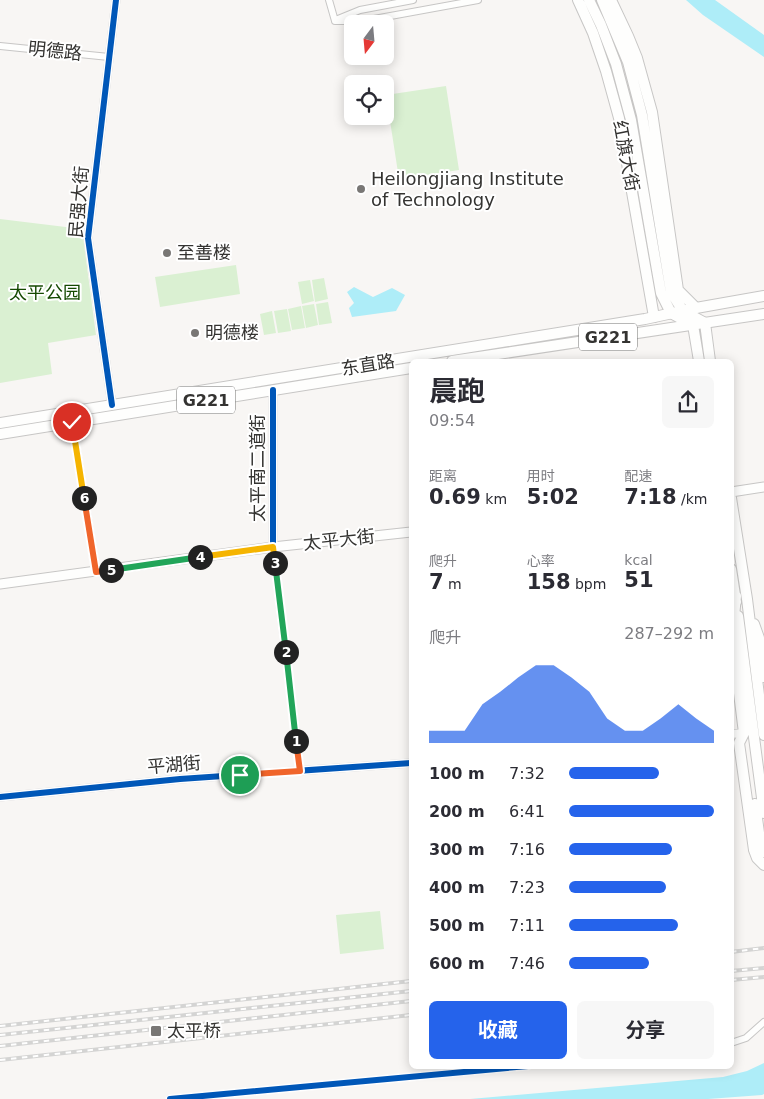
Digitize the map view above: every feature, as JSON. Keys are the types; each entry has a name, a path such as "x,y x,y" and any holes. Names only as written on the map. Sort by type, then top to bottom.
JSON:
{"main road":[{"name":"红旗大街","path":"578,0 604,64 619,118 654,317"},
{"path":"589,0 602,25 616,64 631,120 671,313 693,325 699,359"},
{"path":"602,0 628,62 642,115 666,292 683,311 705,323 710,359"},
{"name":"红旗大街","path":"611,0 637,58 652,112 678,290 696,308"},
{"name":"东直路","path":"0,423 654,317 764,296"},
{"name":"G221","path":"465,359 764,314"},
{"name":"G221","path":"0,434 409,368"},
{"path":"734,492 764,487"},
{"path":"734,517 747,599 759,638 764,677"},
{"name":"太平大街","path":"0,584 273,547 409,532"},
{"path":"734,585 746,637 764,735"},
{"path":"734,616 736,596"},
{"path":"747,599 746,637 764,813"},
{"path":"734,653 760,840 764,852"},
{"path":"744,733 740,743 753,844 757,858 764,865"}],"street":[{"name":"民强大街","path":"112,405 88,238 116,0"},
{"path":"329,0 335,21"},
{"path":"335,21 360,10 412,0"},
{"path":"335,21 364,21 478,0"},
{"name":"明德路","path":"0,46 109,57"},
{"name":"太平南二道街","path":"273,390 273,547 300,771"},
{"path":"72,422 96,572"},
{"path":"734,734 744,733"},
{"name":"平湖街","path":"0,797 180,779 409,763"},
{"path":"734,1043 746,1038 764,1022"},
{"path":"170,1099 495,1069"}],"green space":[{"path":"446,86 459,170 399,179 391,125 394,125 394,94"},
{"name":"太平公园","path":"0,219 82,229 96,335 48,343 52,374 0,383"},
{"path":"236,265 240,294 160,307 155,277"},
{"path":"324,278 328,299 315,302 312,280"},
{"path":"310,280 314,301 302,304 298,282"},
{"path":"328,302 332,323 319,325 316,304"},
{"path":"314,304 318,325 306,328 302,306"},
{"path":"301,306 305,328 292,330 288,309"},
{"path":"287,309 291,331 278,333 274,311"},
{"path":"272,311 276,333 264,335 260,314"},
{"path":"380,911 384,949 340,954 336,915"}],"water":[{"path":"686,0 715,0 764,35 764,57 703,15"},
{"path":"354,287 373,297 392,288 405,295 396,311 352,317 349,308 354,303 347,292"},
{"path":"764,1063 764,1094 762,1095 708,1099 470,1099 723,1077 747,1071"}],"railway":[{"path":"734,952 764,948"},
{"path":"734,971 764,968"},
{"path":"734,980 764,977"},
{"path":"0,1026 409,981"},
{"path":"0,1035 409,991"},
{"path":"0,1046 409,1001"},
{"path":"0,1060 409,1015"}],"cycle path":[{"path":"112,405 88,238 116,0"},
{"path":"273,390 273,547 300,771"},
{"path":"0,797 180,779 409,763"},
{"path":"170,1099 495,1069"}],"place":[{"name":"Heilongjiang Institute of Technology","path":"361,189"},
{"name":"至善楼","path":"167,253"},
{"name":"明德楼","path":"195,333"},
{"name":"太平桥","path":"156,1031"}],"route":[{"path":"72,422 96,572 273,547 300,771 240,775"}]}
